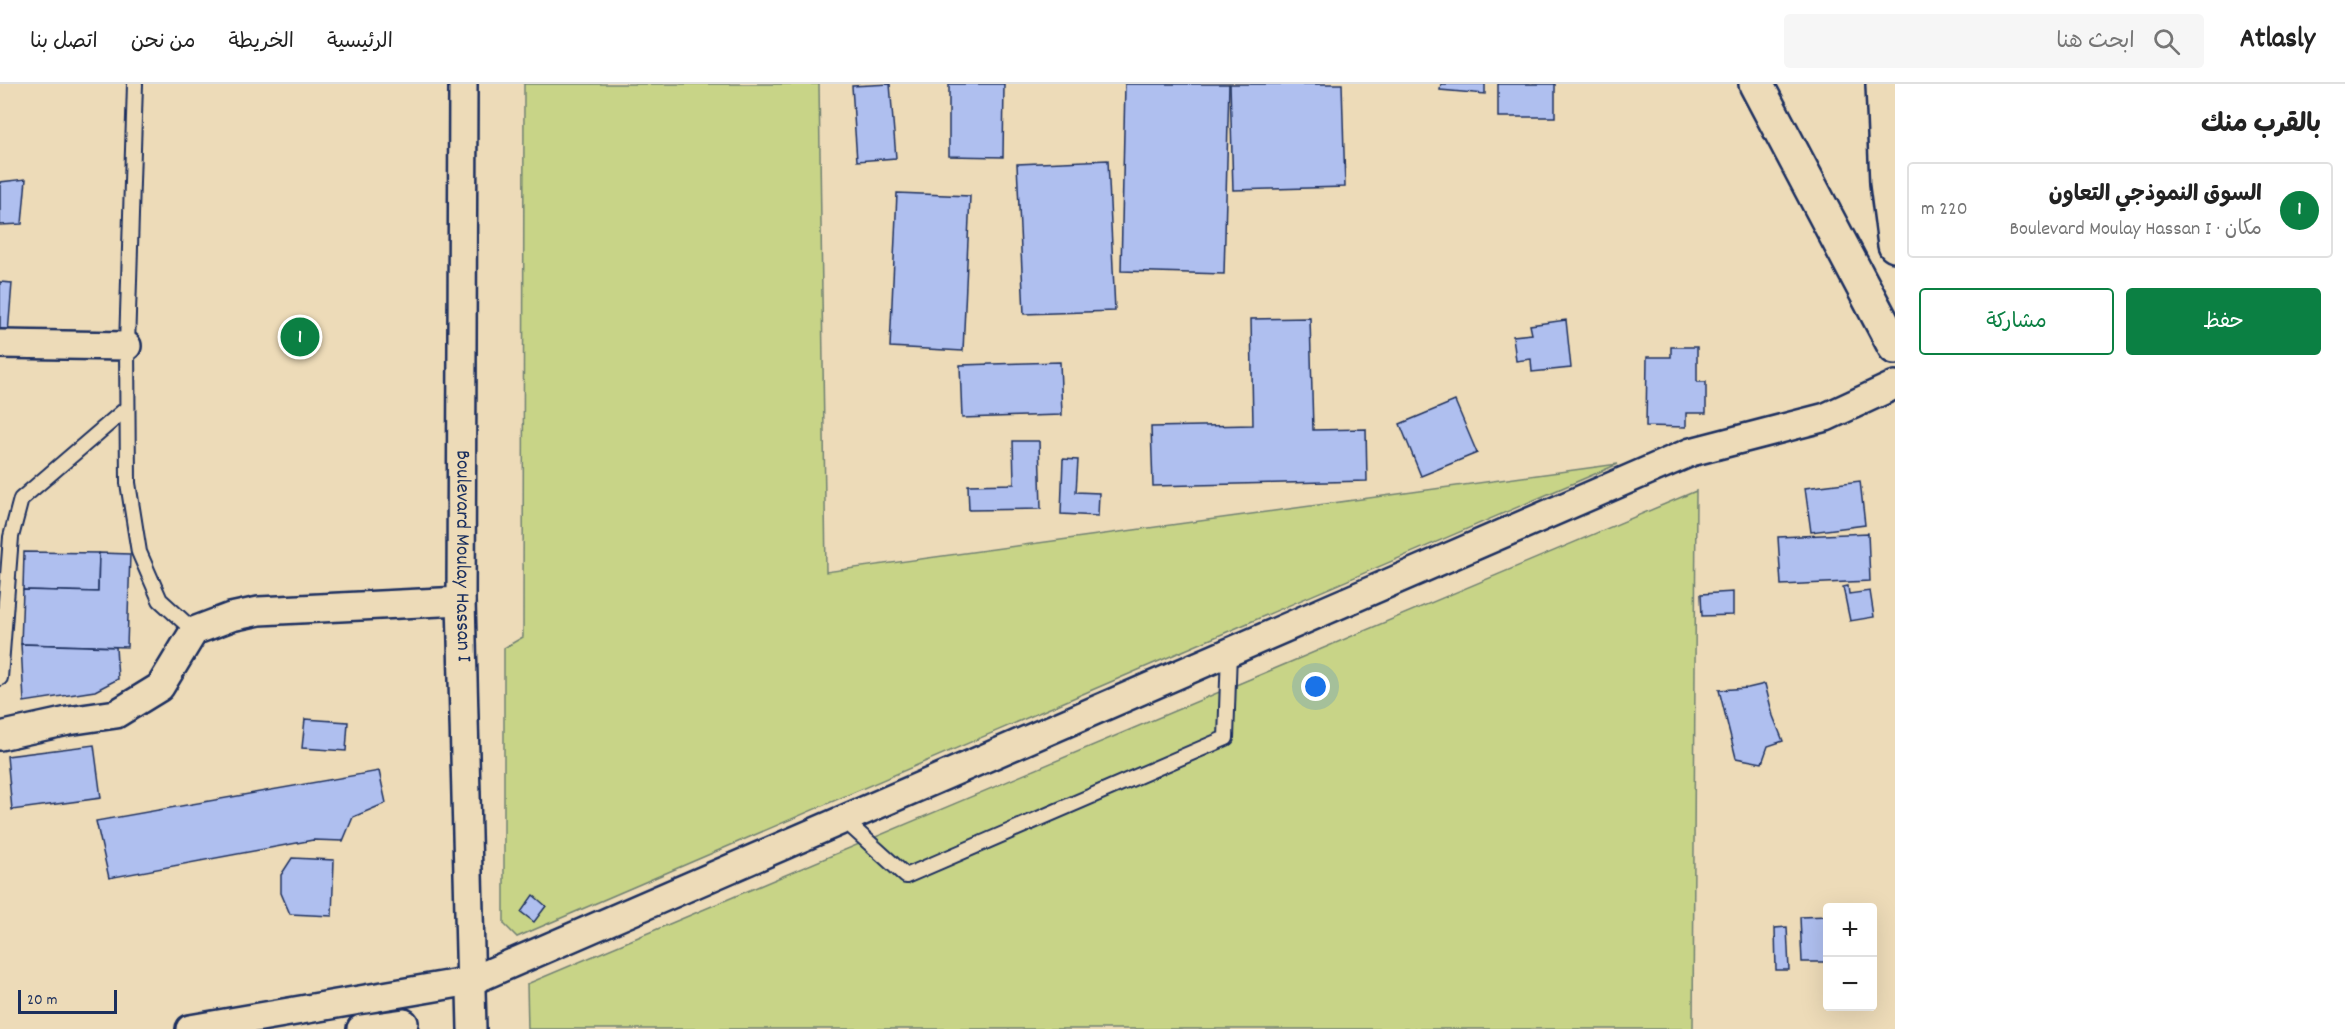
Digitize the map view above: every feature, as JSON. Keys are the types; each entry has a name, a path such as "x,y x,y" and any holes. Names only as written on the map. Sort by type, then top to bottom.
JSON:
{"street":[{"name":"Boulevard Moulay Hassan I","path":"463,84 461,600 472,1029"},
{"path":"1756,84 1895,347"},
{"path":"1883,84 1887,183 1895,244"},
{"path":"0,344 127,346"},
{"path":"207,1028 471,981 1691,452 1826,417 1895,385"},
{"path":"0,736 68,721 116,714 160,687 194,632 231,617 259,611 461,600"},
{"path":"362,1029 404,1026 404,992"}],"lane":[{"path":"135,84 127,346 128,483 139,552 160,600 194,632"},
{"path":"0,678 11,537 21,499 127,408"},
{"path":"843,819 906,876 1226,738 1229,652"}],"green space":[{"path":"524,84 819,84 826,572 1618,464 517,937 504,924 504,648 523,637"},
{"path":"1696,491 1693,1029 528,1029 527,984"}],"building":[{"path":"890,84 896,158 857,161 852,86"},
{"path":"949,84 1004,84 1003,157 949,156"},
{"path":"1125,84 1229,84 1224,274 1121,271"},
{"path":"1230,84 1342,84 1345,187 1233,190"},
{"path":"1441,84 1485,84 1485,94 1440,90"},
{"path":"1498,84 1555,84 1555,117 1498,117"},
{"path":"1108,160 1115,311 1024,314 1017,164"},
{"path":"26,179 22,224 0,225 0,182"},
{"path":"897,193 970,196 963,351 890,347"},
{"path":"0,282 12,283 8,334 0,333"},
{"path":"1310,318 1313,430 1366,429 1367,481 1153,486 1151,427 1253,425 1251,319"},
{"path":"1566,320 1571,368 1532,372 1531,359 1516,361 1513,336 1532,334 1530,325"},
{"path":"1671,347 1697,347 1697,382 1706,382 1706,413 1686,413 1686,427 1646,426 1647,357 1671,357"},
{"path":"1060,362 1062,415 962,418 960,365"},
{"path":"1455,401 1477,453 1421,476 1400,424"},
{"path":"1013,441 1039,441 1041,509 969,510 968,485 1014,484"},
{"path":"1063,459 1078,460 1076,492 1099,493 1098,516 1061,514"},
{"path":"1860,481 1865,525 1811,532 1805,488"},
{"path":"1868,533 1870,581 1781,585 1778,537"},
{"path":"24,552 99,553 98,592 23,590"},
{"path":"99,553 130,554 127,647 21,644 23,590 98,592"},
{"path":"1848,586 1849,594 1870,591 1874,617 1850,621 1843,587"},
{"path":"1733,592 1733,615 1702,616 1701,594"},
{"path":"21,644 116,647 118,679 95,691 24,702"},
{"path":"1765,684 1773,716 1783,741 1768,746 1762,763 1736,758 1719,690"},
{"path":"305,719 348,722 346,751 302,748"},
{"path":"94,745 101,798 12,810 7,756"},
{"path":"379,771 386,803 353,817 343,841 313,840 109,878 96,821"},
{"path":"292,858 334,860 332,916 290,914 281,893 281,875"},
{"path":"533,895 546,906 534,922 521,912"},
{"path":"1823,916 1823,962 1802,962 1800,917"},
{"path":"1787,927 1789,970 1776,970 1775,928"}],"place":[{"name":"السوق النموذجي التعاون","path":"300,337"}]}
